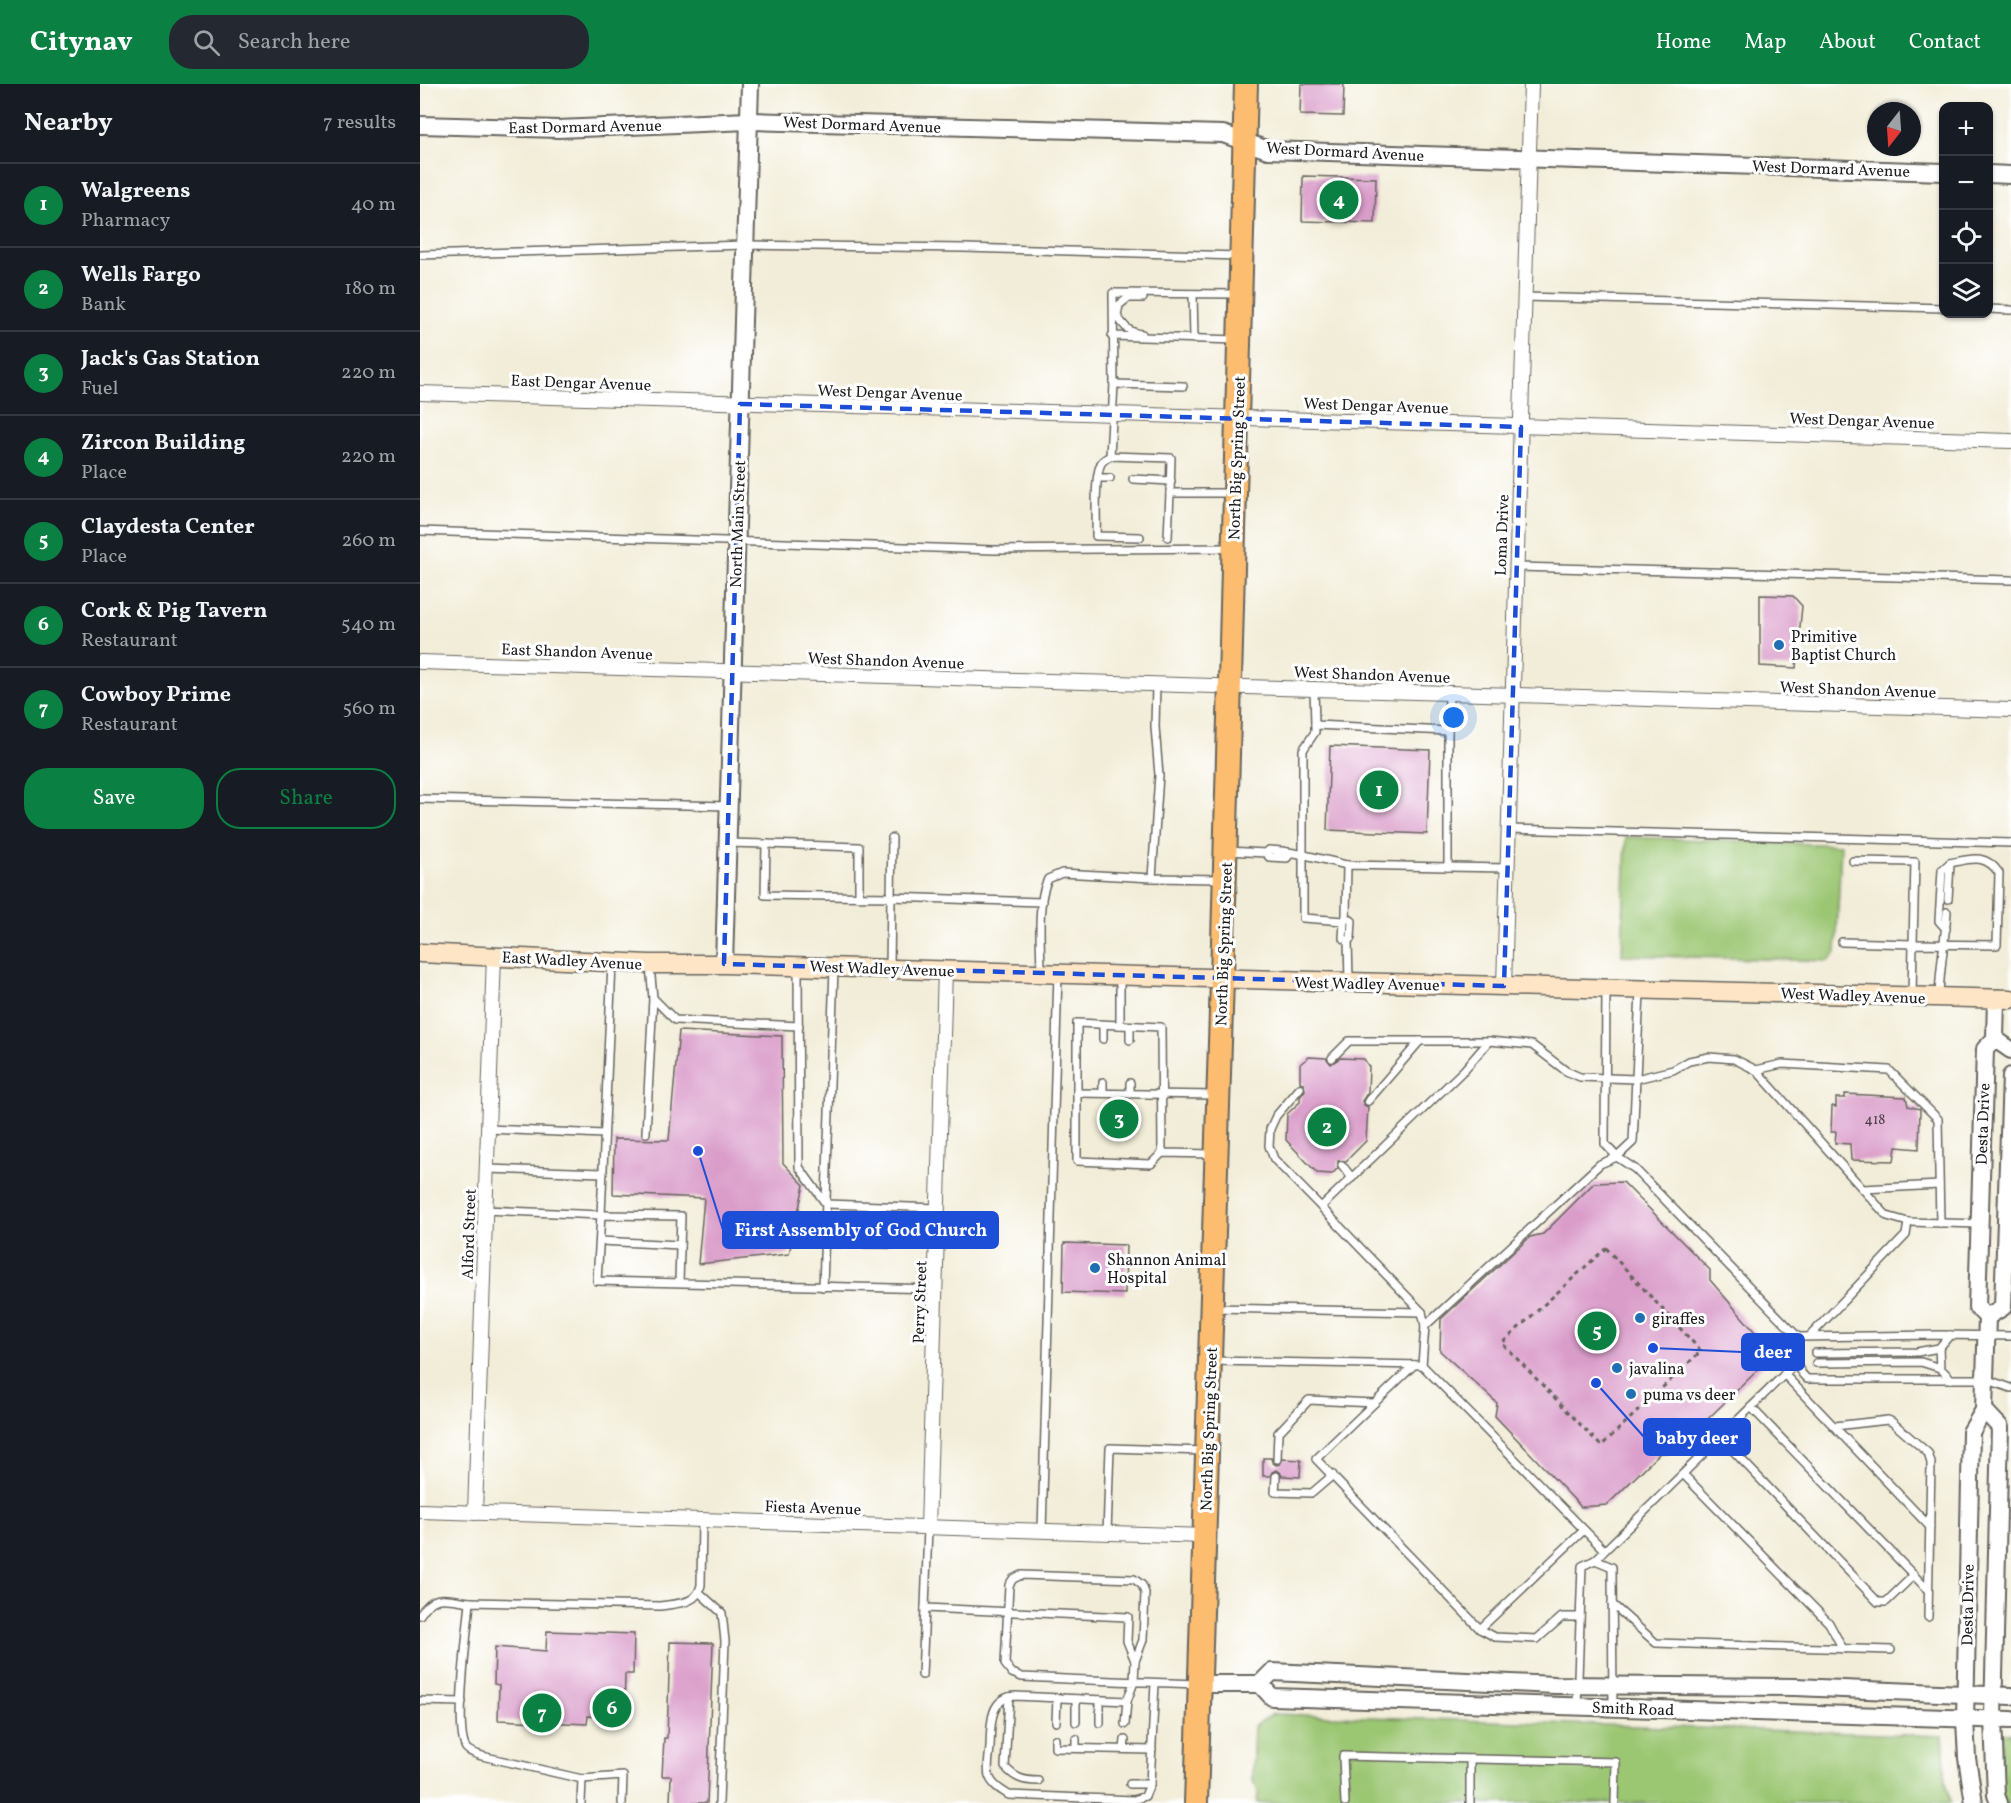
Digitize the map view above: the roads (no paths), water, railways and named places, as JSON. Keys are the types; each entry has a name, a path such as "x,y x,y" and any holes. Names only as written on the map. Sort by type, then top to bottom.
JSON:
{"highway":[{"name":"North Big Spring Street","path":"1196,1803 1226,851 1228,686 1246,84"}],"main road":[{"name":"East Wadley Avenue","path":"420,953 649,964 724,964"},
{"name":"West Wadley Avenue","path":"724,964 2003,998"}],"street":[{"name":"North Main Street","path":"724,964 750,84"},
{"name":"Loma Drive","path":"1504,986 1531,84"},
{"name":"East Dormard Avenue","path":"420,125 558,129 749,121"},
{"name":"West Dormard Avenue","path":"749,121 1222,134 1268,150 1939,172"},
{"path":"1993,174 2011,175"},
{"name":"East Dengar Avenue","path":"420,393 740,404"},
{"name":"West Dengar Avenue","path":"740,404 2011,441"},
{"name":"East Shandon Avenue","path":"420,662 732,672"},
{"name":"West Shandon Avenue","path":"732,672 2011,710"},
{"name":"Alford Street","path":"475,1513 494,955"},
{"name":"Perry Street","path":"928,1528 945,970"},
{"name":"Desta Drive","path":"1974,1803 1967,1758 1965,1720 1971,1432 1984,1410 1988,1335 1987,1317 1977,1307 1985,1049 1995,1039 2003,998"},
{"path":"1995,1039 2011,1050"},
{"name":"Desta Drive","path":"1987,1317 2003,1307 2011,1076"},
{"name":"Desta Drive","path":"1984,1410 2000,1427 1993,1718 1996,1794 1999,1803"},
{"name":"Fiesta Avenue","path":"420,1511 1205,1536"},
{"name":"Smith Road","path":"1200,1684 1260,1684 1272,1672 1578,1685 1795,1688 2011,1696"},
{"name":"Smith Road","path":"1260,1684 1272,1697 2011,1720"}],"lane":[{"path":"420,255 745,245 1242,256"},
{"path":"1110,456 1114,384 1113,293 1239,295"},
{"path":"1162,294 1158,298 1128,298 1119,305 1118,316 1125,327 1136,334 1161,335 1174,339"},
{"path":"1193,294 1194,339"},
{"path":"1524,297 1939,308"},
{"path":"1993,309 2011,310"},
{"path":"1112,336 1239,340"},
{"path":"1114,384 1183,386"},
{"path":"1140,537 1096,536 1100,466 1104,459 1110,456 1171,458 1168,537"},
{"path":"1098,478 1110,478"},
{"path":"1133,479 1171,481"},
{"path":"1170,493 1234,493"},
{"path":"420,531 994,550 1233,548"},
{"path":"1516,567 2011,580"},
{"path":"1152,878 1158,775 1155,727 1156,684"},
{"path":"1314,689 1315,732 1303,750 1303,918 1352,921 1351,938 1348,941 1349,982"},
{"path":"1448,867 1449,693"},
{"path":"1315,725 1448,731"},
{"path":"420,799 728,806"},
{"path":"1509,829 2011,843"},
{"path":"890,968 892,838"},
{"path":"727,843 860,847 859,897"},
{"path":"766,844 765,895 1042,902"},
{"path":"1226,851 1266,854 1269,850 1287,851 1290,854 1303,854 1347,865 1508,868"},
{"path":"1842,942 1997,945 1999,873 1993,864 1977,857 1950,863 1942,870 1939,921 1946,929"},
{"path":"1853,861 1915,862 1912,996"},
{"path":"1948,899 1950,863"},
{"path":"1345,919 1347,865"},
{"path":"1042,1532 1050,973 1042,902 1044,887 1048,879 1062,873 1224,879"},
{"path":"1939,998 1947,912"},
{"path":"612,962 597,1281 936,1289"},
{"path":"646,1133 653,998 649,964"},
{"path":"798,966 798,1167 826,1204"},
{"path":"823,1287 834,967"},
{"path":"1120,975 1120,1025"},
{"path":"1606,989 1605,1144 1617,1157 1635,1169 1798,1337 1796,1363 1798,1371 1807,1379 1985,1379 2011,1388"},
{"path":"1425,1326 1600,1164 1617,1157 1633,1142 1640,989"},
{"path":"653,998 675,1020 798,1026"},
{"path":"1162,1153 1161,1027 1077,1023 1077,1161 1150,1164 1162,1153 1217,1154"},
{"path":"1103,1025 1103,1040"},
{"path":"1130,1026 1130,1040"},
{"path":"1332,1058 1349,1041 1489,1041 1532,1045 1566,1071 1580,1077 1636,1078 1673,1070 1689,1061 1709,1057 1734,1059 1756,1071 1887,1216 1908,1222 1980,1224"},
{"path":"1368,1101 1420,1041"},
{"path":"1321,1208 1464,1070 1489,1041"},
{"path":"1756,1071 1782,1064 1889,1070 1938,1119 1940,1223"},
{"path":"1103,1082 1103,1093"},
{"path":"1130,1083 1130,1094"},
{"path":"1300,1088 1276,1116 1270,1129 1269,1146 1274,1159 1422,1312 1425,1326 1418,1365 1374,1403 1316,1459 1480,1629 1496,1637 1537,1639 1562,1617 1580,1617"},
{"path":"1077,1093 1218,1095"},
{"path":"488,1129 604,1134"},
{"path":"1342,1165 1352,1178"},
{"path":"487,1169 603,1173"},
{"path":"1863,1189 1939,1185"},
{"path":"826,1204 938,1208"},
{"path":"485,1210 681,1216 679,1282"},
{"path":"1810,1336 1906,1235 1908,1222"},
{"path":"600,1241 680,1245"},
{"path":"824,1244 937,1245"},
{"path":"1212,1308 1422,1312"},
{"path":"1940,1368 1940,1348 1950,1335"},
{"path":"1798,1337 2011,1336"},
{"path":"1815,1353 1917,1352 1940,1348"},
{"path":"1210,1361 1418,1365 1604,1550"},
{"path":"1816,1363 1921,1362 1940,1368 1951,1378"},
{"path":"1577,1706 1582,1566 1595,1560 1796,1363"},
{"path":"1784,1374 1930,1527"},
{"path":"1276,1459 1278,1433 1309,1400 1374,1403"},
{"path":"1751,1407 1929,1590"},
{"path":"1835,1426 1888,1420 1928,1453 1931,1463 1928,1617"},
{"path":"1720,1437 1878,1602 1886,1602 1914,1575"},
{"path":"1107,1533 1110,1448 1207,1451"},
{"path":"1683,1474 1829,1623 1843,1649"},
{"path":"1276,1476 1275,1492 1312,1493 1332,1475"},
{"path":"420,1615 427,1604 436,1598 470,1602 660,1606 691,1601 700,1593 702,1520"},
{"path":"922,1675 928,1528"},
{"path":"1480,1629 1584,1530"},
{"path":"1595,1560 1612,1567 1613,1708"},
{"path":"1125,1724 1127,1701 1134,1682 1135,1661 1143,1640 1145,1593 1142,1585 1134,1579 1021,1575 1013,1579 1009,1585 1005,1664 1012,1673 1022,1677 1134,1682 1155,1683 1200,1684"},
{"path":"700,1593 722,1613 725,1641 719,1803"},
{"path":"470,1602 462,1702 461,1733 465,1747 470,1752 582,1779 623,1776 622,1803"},
{"path":"1612,1604 1656,1643 1891,1650"},
{"path":"925,1608 1128,1617 1127,1641 1135,1661"},
{"path":"1127,1701 1009,1696 997,1705 992,1715 988,1774 994,1786 1009,1795 1134,1800 1145,1796 1150,1784 1155,1683"},
{"path":"1009,1696 1005,1767 1014,1776 1025,1781 1038,1781"},
{"path":"1056,1722 1057,1698"},
{"path":"1076,1699 1076,1722"},
{"path":"1100,1700 1100,1723"},
{"path":"420,1701 462,1702"},
{"path":"1055,1739 1055,1748 1152,1750"},
{"path":"1076,1739 1076,1748"},
{"path":"1100,1740 1100,1749"},
{"path":"1124,1749 1125,1740"},
{"path":"1344,1803 1343,1756 1616,1762 1615,1803"},
{"path":"1470,1759 1470,1803"},
{"path":"581,1803 582,1779"},
{"path":"1130,1784 1150,1784"}],"place":[{"name":"Zircon Building","path":"1339,200"},
{"name":"Primitive Baptist Church","path":"1779,645"},
{"name":"Walgreens","path":"1379,790"},
{"name":"Jack's Gas Station","path":"1119,1119"},
{"name":"Wells Fargo","path":"1327,1127"},
{"name":"First Assembly of God Church","path":"698,1151"},
{"name":"Shannon Animal Hospital","path":"1095,1268"},
{"name":"giraffes","path":"1640,1318"},
{"name":"Claydesta Center","path":"1597,1331"},
{"name":"deer","path":"1653,1348"},
{"name":"javalina","path":"1617,1368"},
{"name":"baby deer","path":"1596,1383"},
{"name":"puma vs deer","path":"1631,1394"},
{"name":"Cork & Pig Tavern","path":"612,1708"},
{"name":"Cowboy Prime","path":"542,1713"}]}
